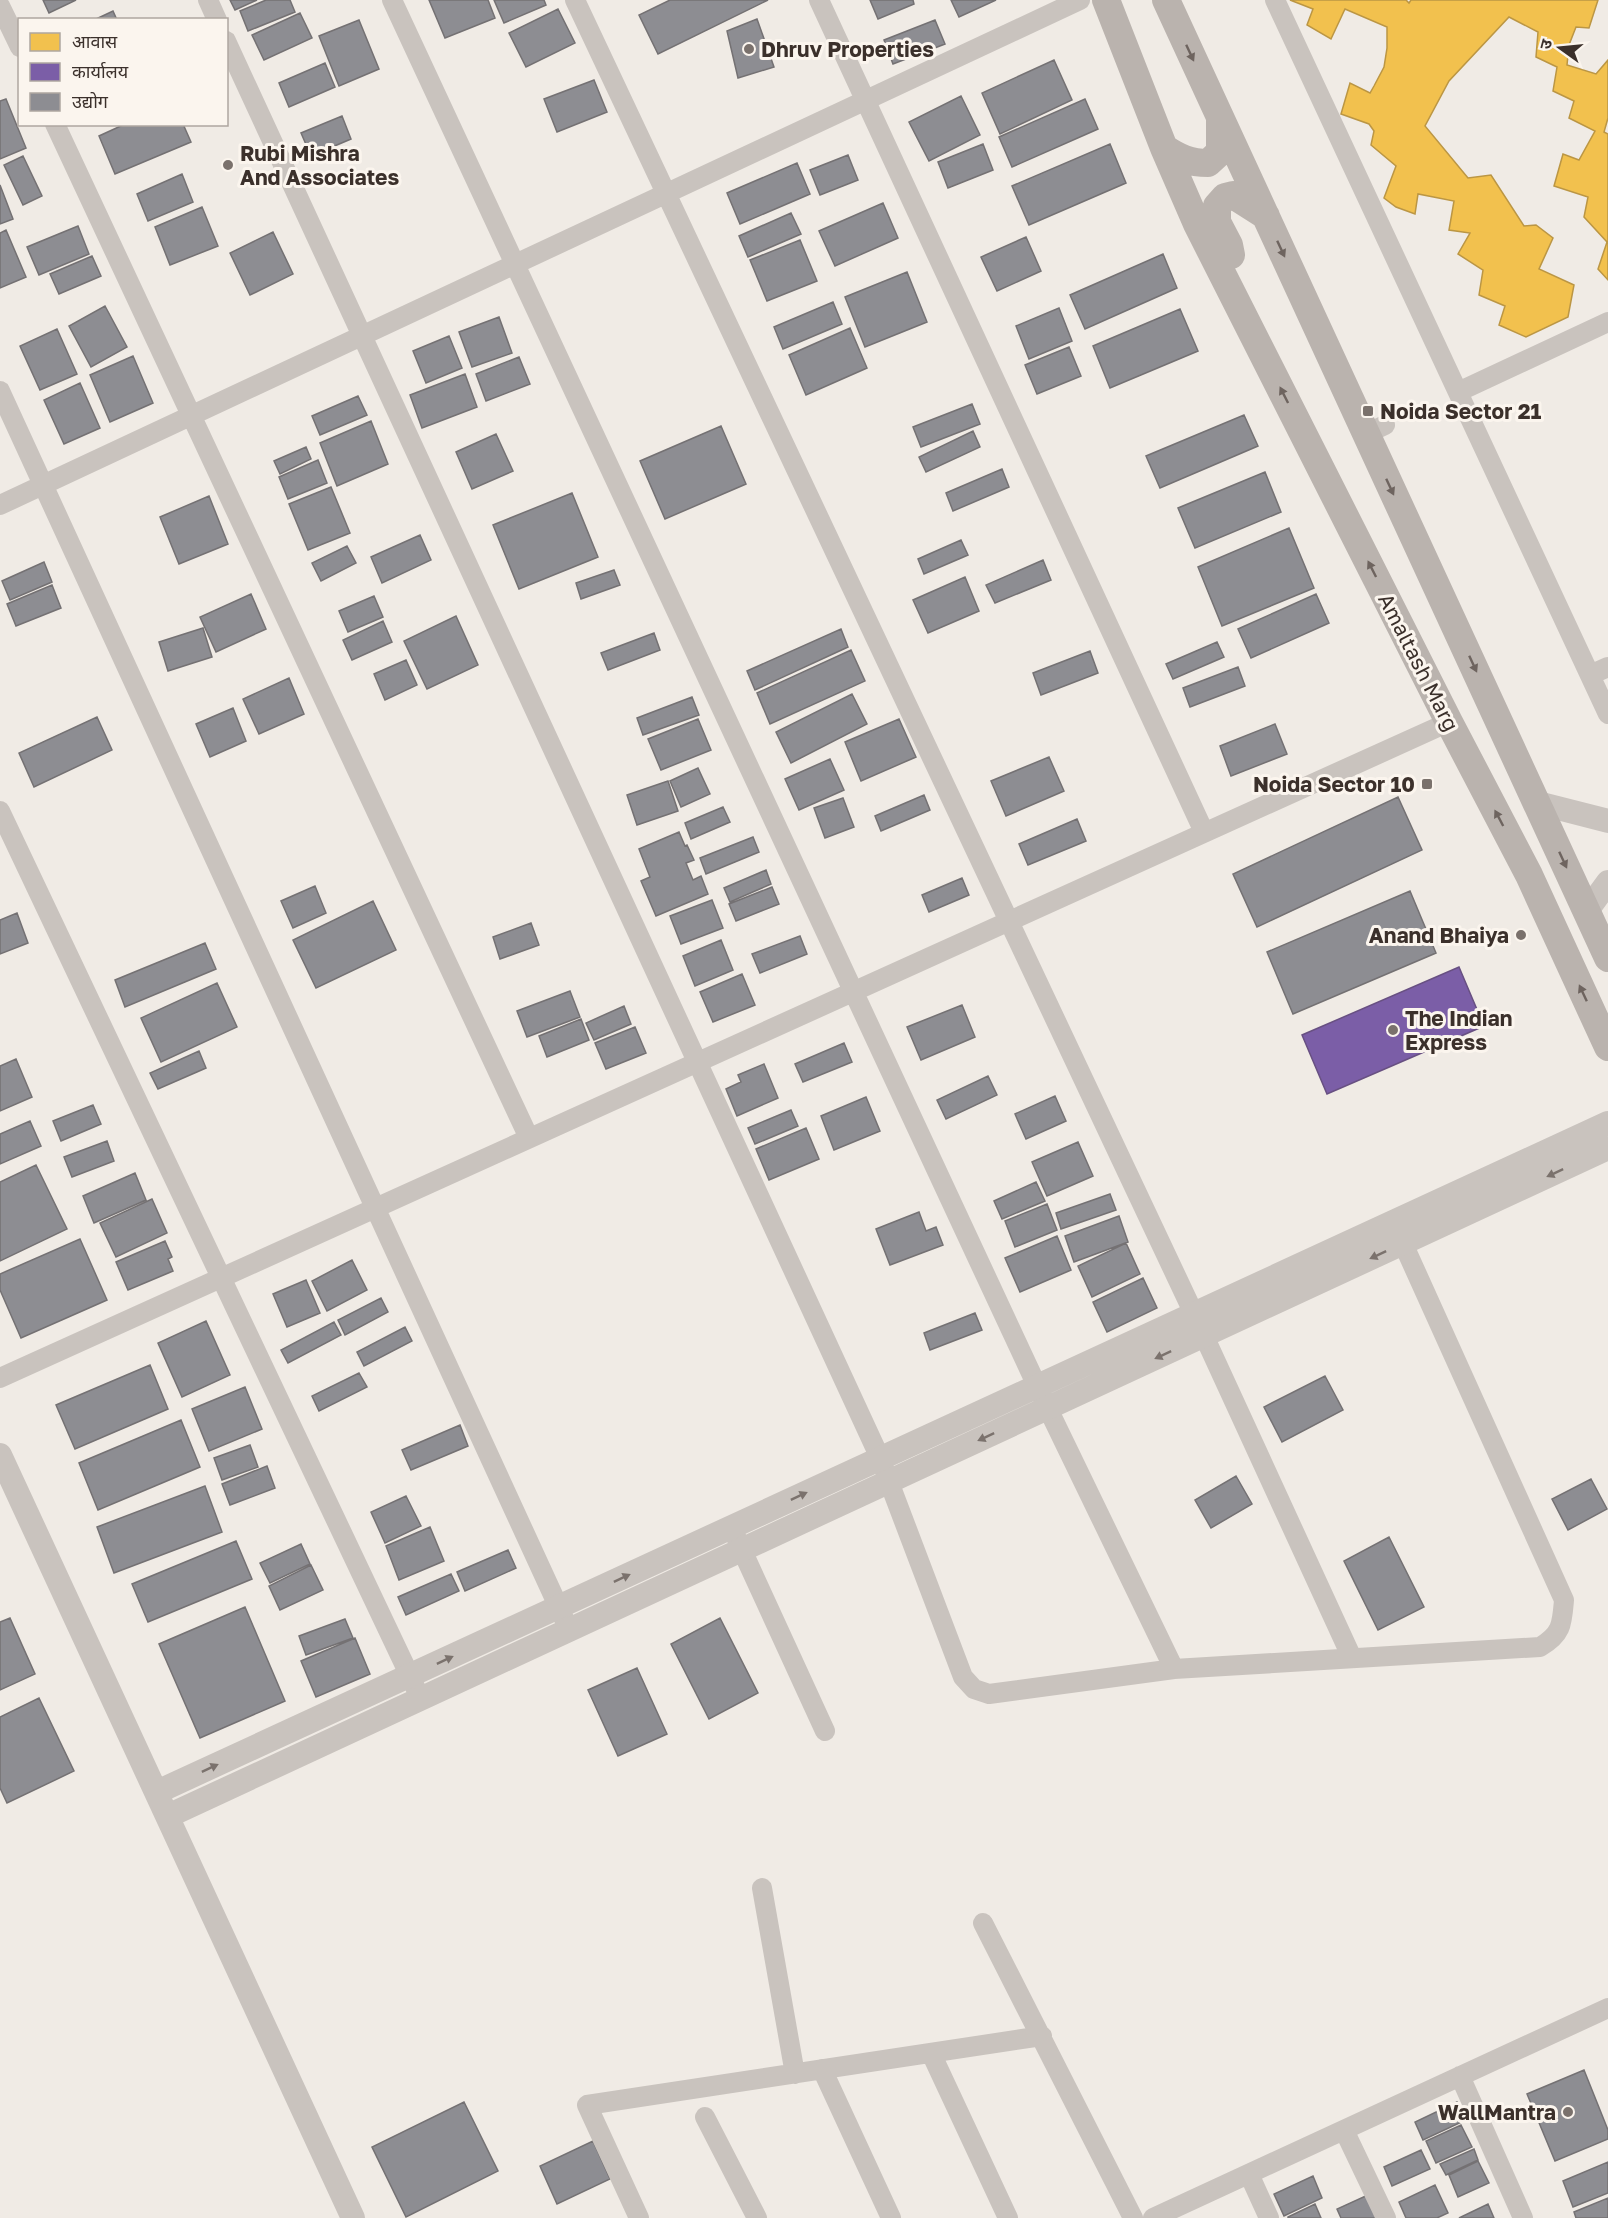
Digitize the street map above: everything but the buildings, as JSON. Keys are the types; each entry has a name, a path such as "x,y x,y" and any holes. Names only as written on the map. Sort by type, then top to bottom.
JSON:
{"main road":[{"name":"Amaltash Marg","path":"1106,0 1164,148 1197,224 1529,875 1608,1047"},
{"path":"1166,0 1266,216 1375,429 1608,958"},
{"path":"1164,148 1180,159 1192,163 1208,163 1220,153 1220,118"},
{"path":"1225,280 1231,256 1229,245 1217,222 1217,206 1225,197 1233,195 1266,216"}],"street":[{"path":"207,0 215,18"},
{"path":"392,0 1036,1386 1174,1669"},
{"path":"575,0 1194,1314 1352,1658"},
{"path":"819,0 1204,832"},
{"path":"0,505 1080,0"},
{"path":"1275,0 1458,392 1599,671 1608,714"},
{"path":"0,6 18,43"},
{"path":"228,45 880,1458 963,1677 974,1689 989,1694 1174,1669 1540,1647 1555,1638 1562,1619 1564,1600 1393,1222"},
{"path":"57,126 528,1138"},
{"path":"1458,392 1608,322"},
{"path":"0,391 569,1630"},
{"path":"0,1378 1449,722"},
{"path":"1538,802 1608,821"},
{"path":"0,812 422,1699"},
{"path":"1586,912 1608,882"},
{"path":"157,1792 1608,1123"},
{"path":"168,1816 1608,1148"},
{"path":"0,1455 353,2218"},
{"path":"731,1527 825,1731"},
{"path":"762,1888 795,2074"},
{"path":"983,1923 1133,2218"},
{"path":"1153,2218 1608,2008"},
{"path":"639,2218 587,2105 1042,2036"},
{"path":"931,2053 1008,2218"},
{"path":"822,2069 891,2218"},
{"path":"1460,2076 1523,2218"},
{"path":"705,2117 757,2218"},
{"path":"1344,2130 1386,2218"},
{"path":"1249,2174 1269,2218"}],"place":[{"name":"Dhruv Properties","path":"749,49"},
{"name":"Rubi Mishra And Associates","path":"228,165"},
{"name":"Noida Sector 21","path":"1368,411"},
{"name":"Noida Sector 10","path":"1427,784"},
{"name":"Anand Bhaiya","path":"1521,935"},
{"name":"The Indian Express","path":"1393,1030"},
{"name":"WallMantra","path":"1568,2112"}]}
